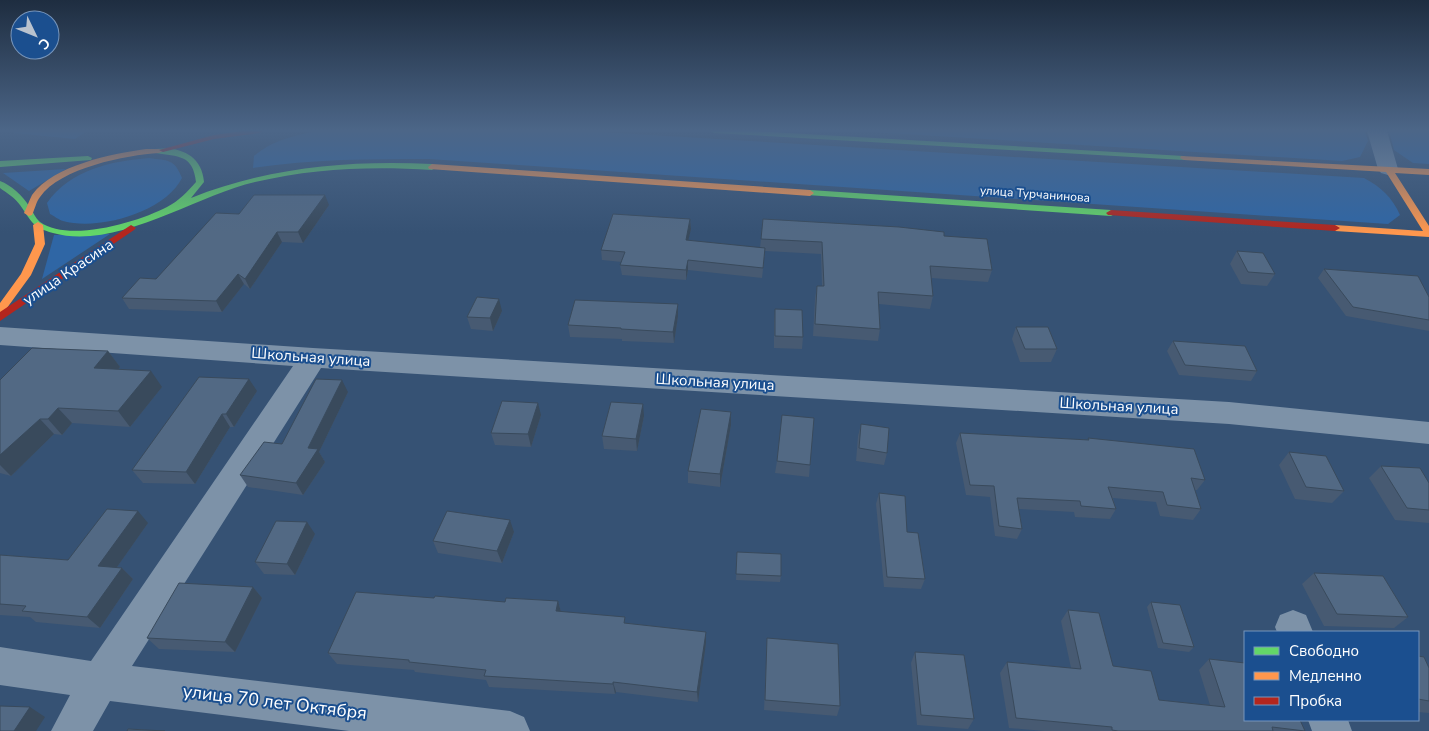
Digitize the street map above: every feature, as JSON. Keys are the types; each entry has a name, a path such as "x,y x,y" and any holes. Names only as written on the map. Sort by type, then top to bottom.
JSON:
{"street":[{"path":"29,214 38,194 57,180 90,165"},
{"path":"197,165 200,182"},
{"path":"0,184 25,205 29,214 38,225 62,233 87,232 135,225 166,211 187,198 200,182 205,165"},
{"name":"улица Турчанинова","path":"166,211 251,180 297,171 394,165"},
{"name":"улица Турчанинова","path":"398,165 1429,234"},
{"path":"1319,165 1429,172"},
{"path":"1387,165 1429,234"},
{"name":"улица Красина","path":"0,310 26,274 40,244 38,225"},
{"name":"улица Красина","path":"0,318 135,225"},
{"name":"Школьная улица","path":"0,336 314,358 1229,413 1429,433"},
{"path":"71,731 100,681 314,358"},
{"name":"улица 70 лет Октября","path":"0,666 100,681 510,731"}],"shaded area":[{"path":"106,165 174,165 182,178 173,190 161,200 130,216 112,221 78,223 63,221 50,214 47,203 56,192 67,182 92,169"},
{"path":"253,165 274,165 253,168"},
{"path":"519,165 1150,165 1364,178 1385,193 1400,215 1388,224"},
{"path":"66,169 29,191 3,173"},
{"path":"110,234 42,279 54,235"}],"building":[{"path":"254,195 325,195 298,232 277,232 245,279 238,274 216,301 122,298 140,278 156,279 216,213 239,214"},
{"path":"613,214 690,219 686,240 765,248 763,268 688,260 686,270 620,265 625,252 601,250"},
{"path":"763,219 899,227 944,232 944,236 987,239 992,270 930,266 933,296 878,292 880,329 815,324 817,286 824,286 822,242 761,239"},
{"path":"1237,251 1263,253 1275,274 1248,272"},
{"path":"1324,269 1418,276 1429,297 1429,320 1353,307"},
{"path":"477,297 499,299 490,318 467,317"},
{"path":"575,300 678,304 673,332 568,325"},
{"path":"775,309 802,310 803,337 775,336"},
{"path":"1016,327 1048,327 1057,349 1025,349"},
{"path":"1173,341 1245,346 1257,371 1185,365"},
{"path":"32,348 108,351 94,368 151,371 118,411 58,408 48,419 40,419 0,455 0,380"},
{"path":"199,377 249,379 226,414 222,414 186,472 132,470"},
{"path":"316,379 342,380 308,448 318,449 296,483 240,475 264,442 282,444"},
{"path":"502,401 538,403 528,434 491,433"},
{"path":"611,402 643,404 636,439 602,436"},
{"path":"701,409 731,412 720,474 688,471"},
{"path":"782,415 814,418 810,465 777,461"},
{"path":"861,424 889,428 887,453 859,448"},
{"path":"960,433 1089,440 1088,438 1194,449 1205,480 1191,478 1201,509 1167,505 1163,492 1108,487 1116,509 1081,506 1080,501 1017,498 1022,529 999,526 994,486 970,485"},
{"path":"1289,452 1326,456 1344,491 1306,487"},
{"path":"1381,466 1420,468 1429,483 1429,510 1407,508"},
{"path":"879,493 905,496 907,532 918,533 925,579 887,577"},
{"path":"107,509 138,511 98,566 122,568 87,617 22,611 26,606 0,604 0,555 68,560"},
{"path":"447,511 510,520 497,551 433,541"},
{"path":"276,521 307,522 287,564 255,562"},
{"path":"737,552 781,554 781,576 736,574"},
{"path":"1314,573 1383,576 1408,617 1337,614"},
{"path":"179,583 253,587 225,642 147,638"},
{"path":"356,592 505,602 506,598 558,601 556,611 625,617 624,623 706,632 697,692 613,682 613,684 484,676 486,670 409,662 409,660 328,653"},
{"path":"1151,602 1180,605 1194,647 1163,643"},
{"path":"1068,610 1099,613 1113,666 1151,671 1159,700 1225,707 1209,659 1244,663 1244,721 1300,721 1305,731 1272,727 1273,731 1118,731 1112,730 1112,727 1016,718 1007,662 1081,669"},
{"path":"767,638 838,644 840,706 765,700"},
{"path":"915,652 964,655 974,719 921,715"},
{"path":"1419,656 1424,657 1429,668 1429,701 1419,699"},
{"path":"0,706 30,707 14,731 0,731"},
{"path":"128,729 165,731 127,731"}],"traffic: fast":[{"path":"0,184 19,198 31,217 39,225 56,231 77,233 101,231 150,219 189,196 200,182 196,165"},
{"path":"166,211 220,190 275,175 319,169 384,165"},
{"path":"390,165 432,167"},
{"path":"810,193 1111,213"}],"traffic: slow":[{"path":"29,213 34,199 46,186 60,177 88,165"},
{"path":"1308,165 1429,172"},
{"path":"432,167 810,193"},
{"path":"1388,169 1429,233"},
{"path":"0,310 26,275 40,244 38,225"},
{"path":"1335,228 1429,234"}],"traffic: jam":[{"path":"1111,213 1335,228"},
{"path":"0,317 131,228"}]}
